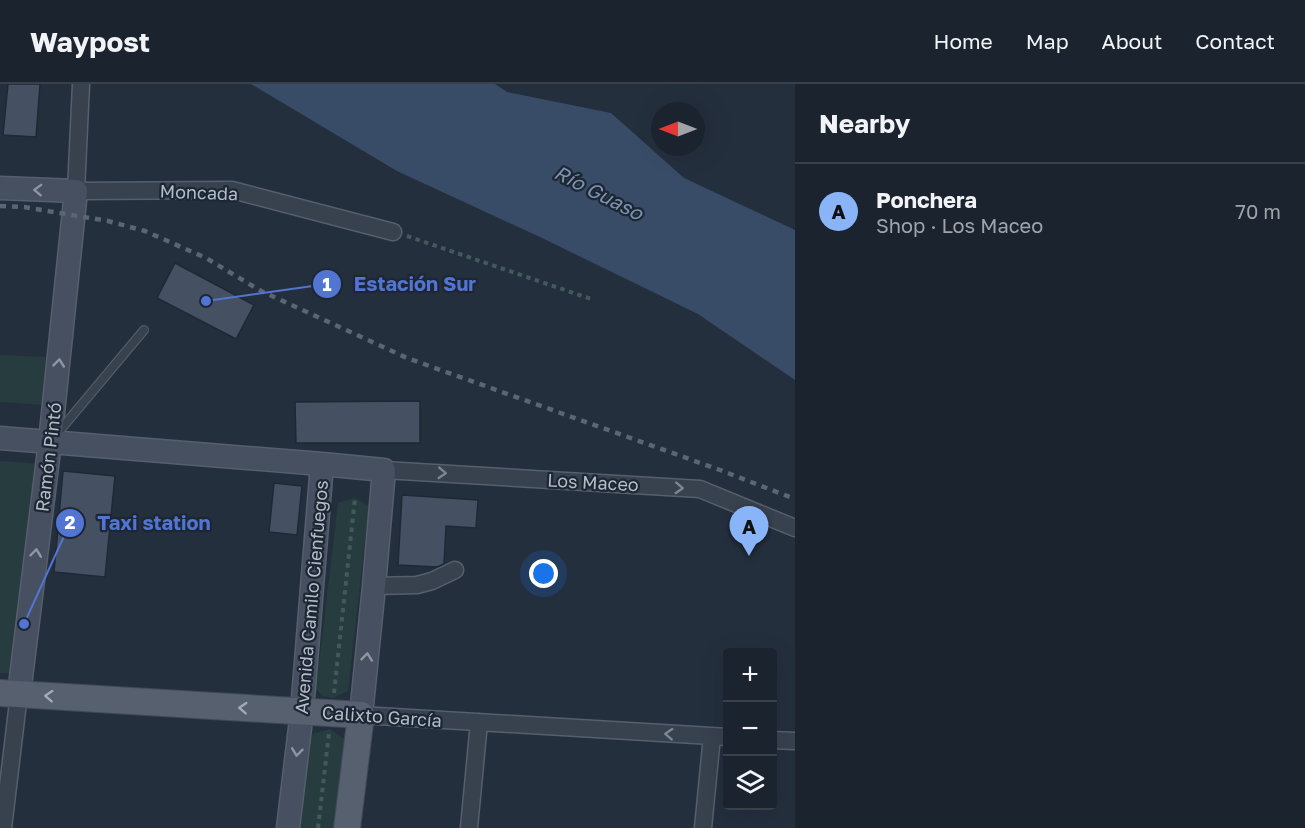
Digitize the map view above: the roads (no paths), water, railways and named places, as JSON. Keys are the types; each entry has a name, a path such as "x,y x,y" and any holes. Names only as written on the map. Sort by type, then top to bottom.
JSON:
{"main road":[{"name":"Moncada","path":"0,188 76,191"},
{"name":"Ramón Pintó","path":"9,694 50,442 76,191"},
{"path":"0,438 322,464"},
{"name":"Avenida Camilo Cienfuegos","path":"288,828 302,711 322,464 384,470"},
{"path":"347,828 375,586 384,470"},
{"name":"Calixto García","path":"9,694 361,715"}],"street":[{"name":"Ramón Pintó","path":"76,191 81,84"},
{"name":"Moncada","path":"76,191 231,190 393,232"},
{"name":"Los Maceo","path":"384,470 700,489 795,528"},
{"path":"375,586 417,585 455,570"},
{"name":"Ramón Pintó","path":"3,828 9,694"},
{"name":"Calixto García","path":"361,715 720,737"},
{"path":"469,828 478,722"},
{"path":"704,828 720,737"},
{"path":"777,740 795,741"}],"lane":[{"path":"50,442 144,330"}],"water":[{"name":"Río Guaso","path":"251,84 495,84 507,92 611,113 651,149 651,156 659,156 684,178 795,230 795,380 698,314 397,171"}],"railway":[{"path":"0,206 24,207 108,221 145,231 206,258 261,291 407,358 795,499"}],"place":[{"name":"Estación Sur","path":"206,301"},
{"name":"Ponchera","path":"749,556"},
{"name":"Taxi station","path":"24,624"}]}
